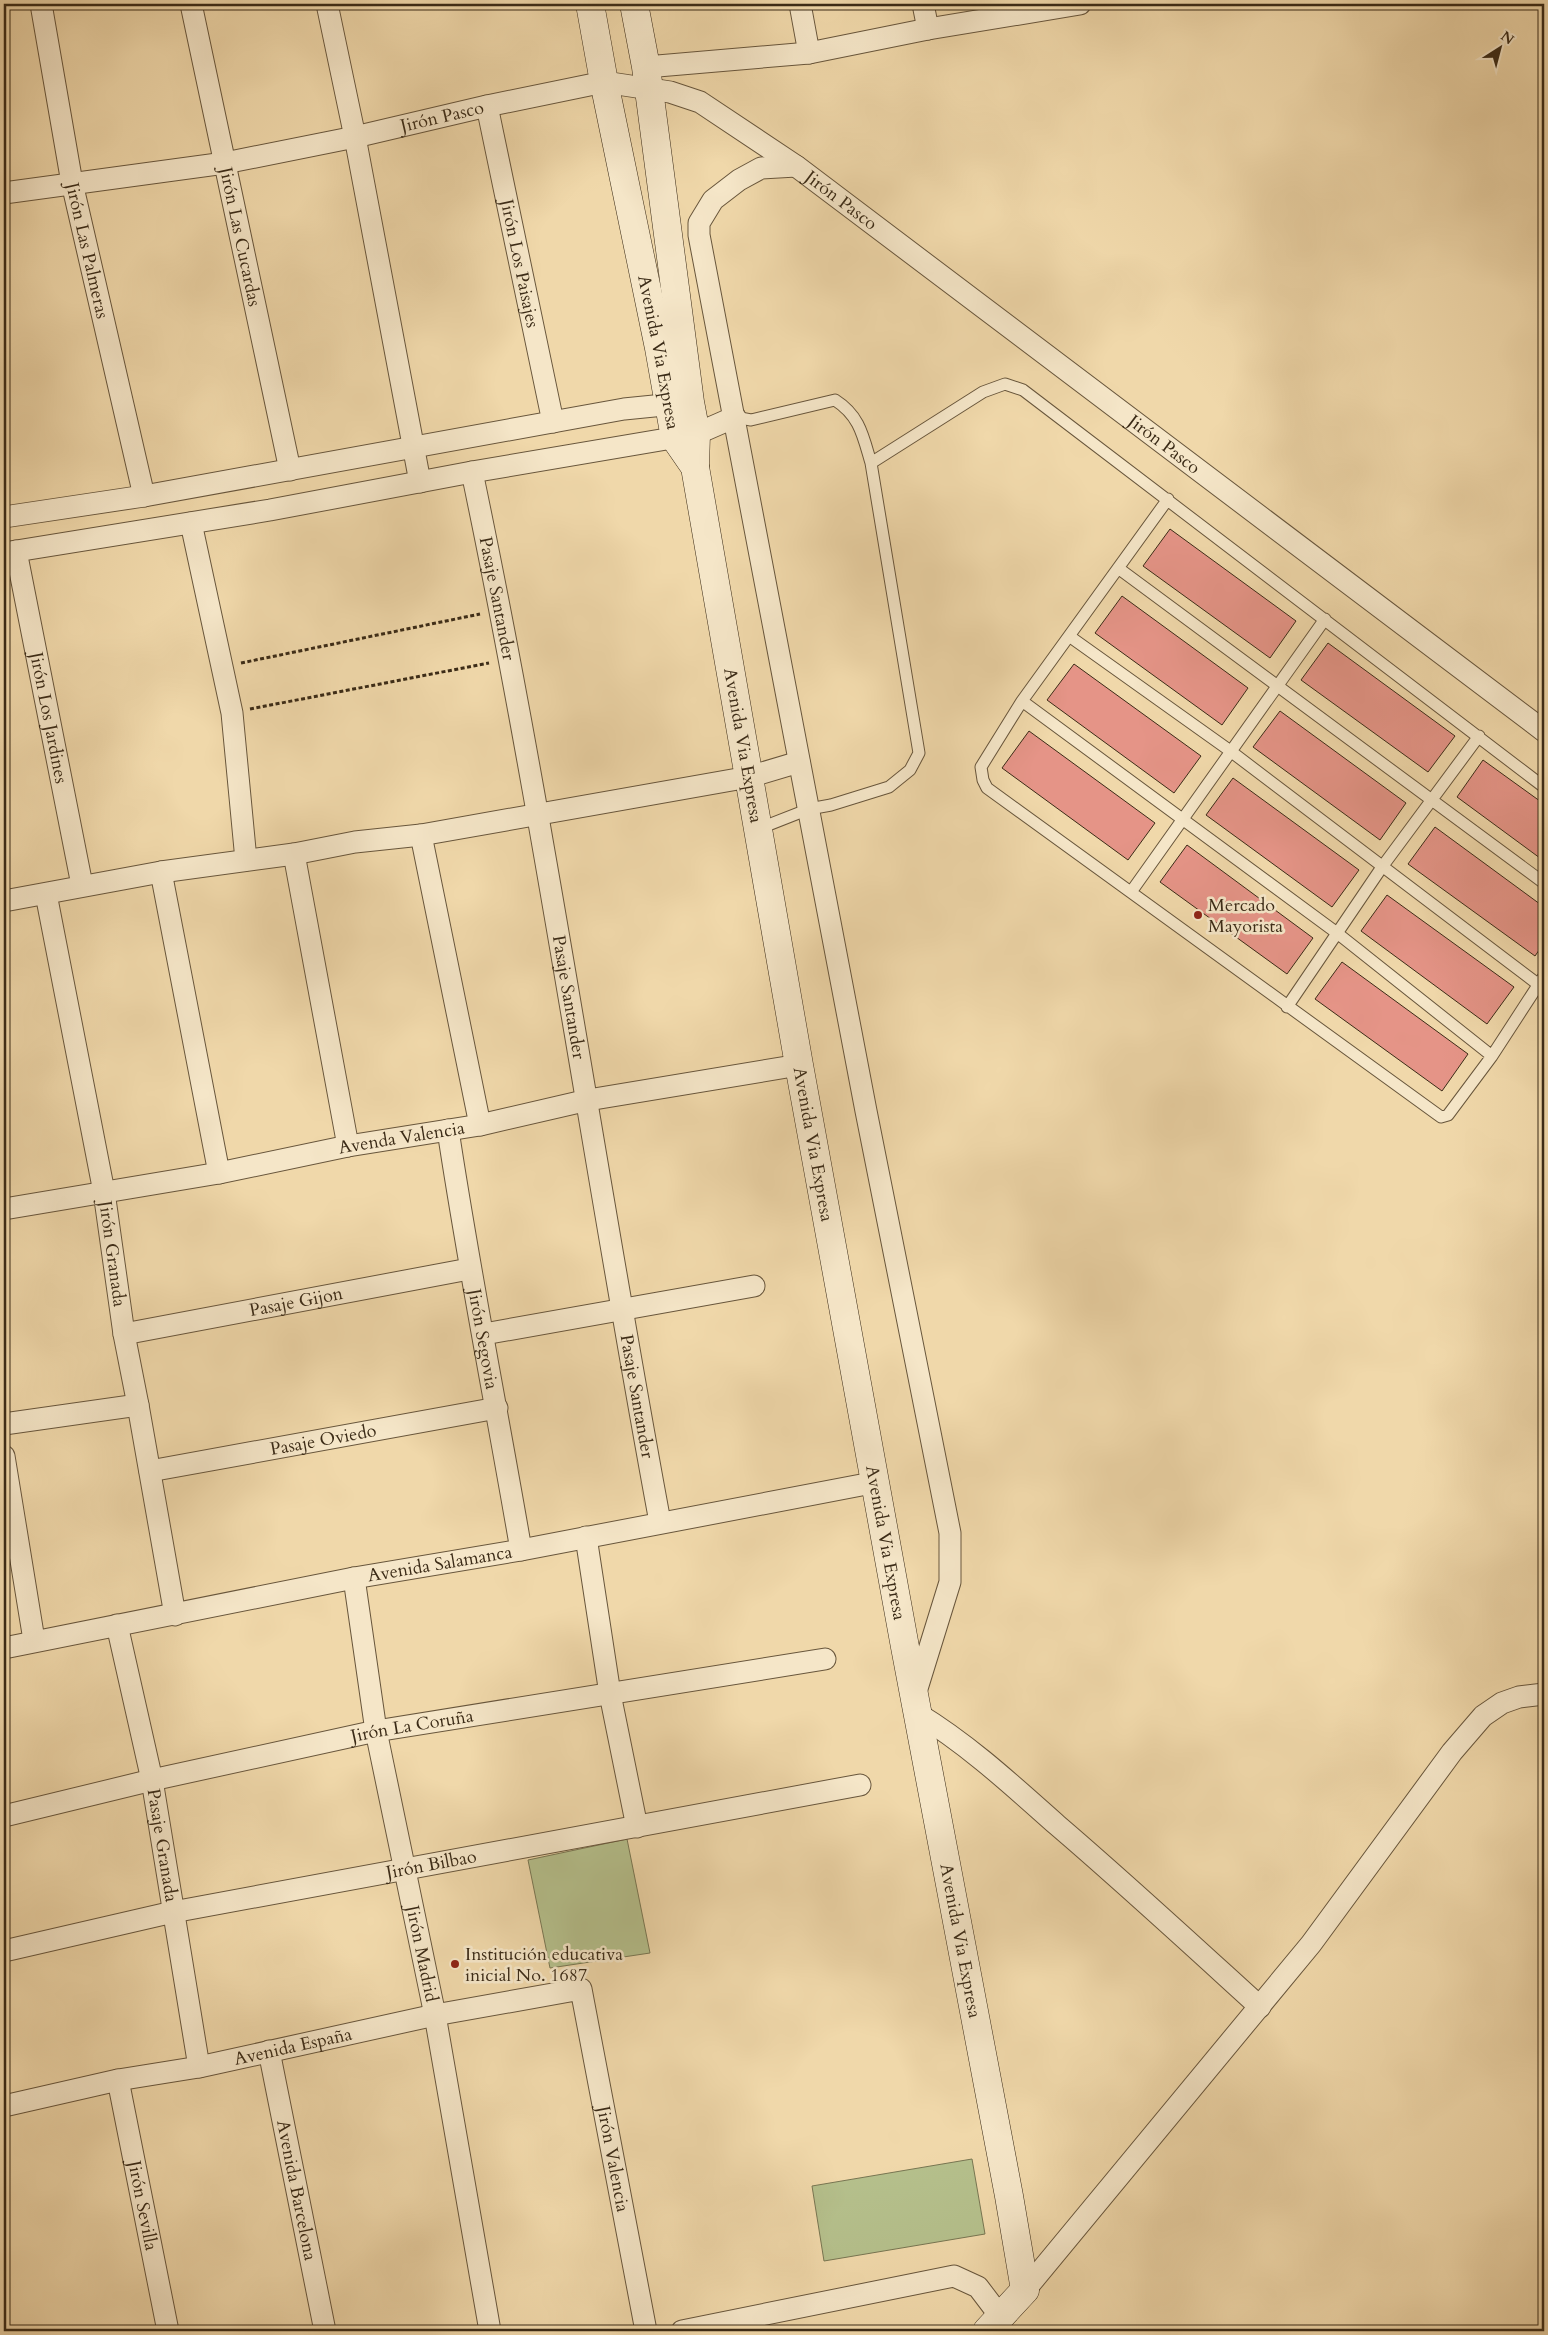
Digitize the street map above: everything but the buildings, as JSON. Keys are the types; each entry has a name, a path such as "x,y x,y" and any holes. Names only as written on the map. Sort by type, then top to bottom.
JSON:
{"main road":[{"name":"Avenida Via Expresa","path":"590,4 604,82 659,348 679,404 694,467 799,1065 877,1482 916,1705 1009,2196 1024,2290"},
{"path":"634,4 647,78 679,404"},
{"path":"994,2323 1024,2290"}],"street":[{"name":"Jirón Las Palmeras","path":"42,4 72,183 144,496"},
{"name":"Jirón Las Cucardas","path":"190,4 290,470"},
{"path":"327,4 355,137 420,482"},
{"path":"800,4 809,53"},
{"path":"923,4 928,29"},
{"path":"647,78 809,53 1048,7 1080,4"},
{"name":"Jirón Pasco","path":"4,194 224,163 355,137 487,106 604,82 647,78 670,92 700,102 796,166 1544,731"},
{"name":"Jirón Los Paisajes","path":"487,106 553,422"},
{"path":"796,166 761,168 739,180 712,200 699,223 702,250 799,762 950,1533 950,1582 916,1705 1006,1779 1130,1888 1260,2007"},
{"path":"4,518 144,496 413,449 624,409 679,404"},
{"path":"10,552 191,523 472,472 686,436 735,417"},
{"name":"Pasaje Santander","path":"472,472 510,659 588,1100 620,1310 660,1522"},
{"path":"191,523 224,666 232,713 246,860"},
{"name":"Jirón Los Jardines","path":"10,552 82,885"},
{"path":"4,901 46,894 82,885 294,854 355,842 421,835 749,778 799,762"},
{"path":"421,835 480,1125"},
{"path":"294,854 348,1146"},
{"path":"161,872 219,1173"},
{"name":"Jirón Granada","path":"46,894 104,1192 124,1334 175,1614"},
{"name":"Avenda Valencia","path":"4,1209 219,1173 348,1146 480,1125 588,1100 799,1065"},
{"name":"Jirón Segovia","path":"448,1130 469,1269 484,1334 521,1550"},
{"name":"Pasaje Gijon","path":"124,1334 469,1269"},
{"path":"484,1334 754,1286"},
{"path":"4,1424 138,1405"},
{"name":"Pasaje Oviedo","path":"150,1471 497,1408"},
{"path":"4,1456 34,1640"},
{"name":"Avenida Salamanca","path":"4,1648 34,1640 354,1578 521,1550 877,1482"},
{"path":"586,1537 610,1694 637,1828"},
{"name":"Jirón Madrid","path":"354,1578 376,1730 435,2016 490,2331"},
{"name":"Pasaje Granada","path":"117,1625 152,1780 199,2067"},
{"name":"Jirón La Coruña","path":"4,1816 152,1780 376,1730 825,1659"},
{"path":"1024,2290 1311,1944 1452,1752 1484,1716 1502,1703 1519,1697 1544,1694"},
{"name":"Jirón Bilbao","path":"4,1951 173,1912 404,1868 637,1828 860,1785"},
{"name":"Avenida España","path":"4,2106 118,2080 199,2067 435,2016 582,1989"},
{"name":"Jirón Valencia","path":"582,1989 646,2331"},
{"name":"Avenida Barcelona","path":"269,2051 325,2331"},
{"name":"Jirón Sevilla","path":"118,2080 168,2331"},
{"path":"682,2331 954,2276 978,2286 994,2323"}],"lane":[{"path":"871,463 983,392 1005,384 1023,390 1544,787"},
{"path":"735,417 751,420 834,400 848,409 861,430 871,463 919,753 910,770 889,787 831,805 809,809 758,829"},
{"path":"1069,636 1229,750 1382,867 1541,981 1492,1056 1448,1114 1441,1117 1287,1007 987,788 983,780 981,767 1022,701 1168,499"},
{"path":"1118,568 1544,883"},
{"path":"1131,892 1229,750 1325,619"},
{"path":"1022,701 1337,933 1492,1056"},
{"path":"1287,1007 1382,867 1478,736"}],"path":[{"path":"224,666 501,610"},
{"path":"232,713 510,659"}],"green space":[{"path":"627,1839 650,1953 550,1968 528,1860"},
{"path":"972,2159 985,2234 824,2261 812,2186"}],"place":[{"name":"Mercado Mayorista","path":"1198,915"},
{"name":"Institución educativa inicial No. 1687","path":"455,1964"}]}
